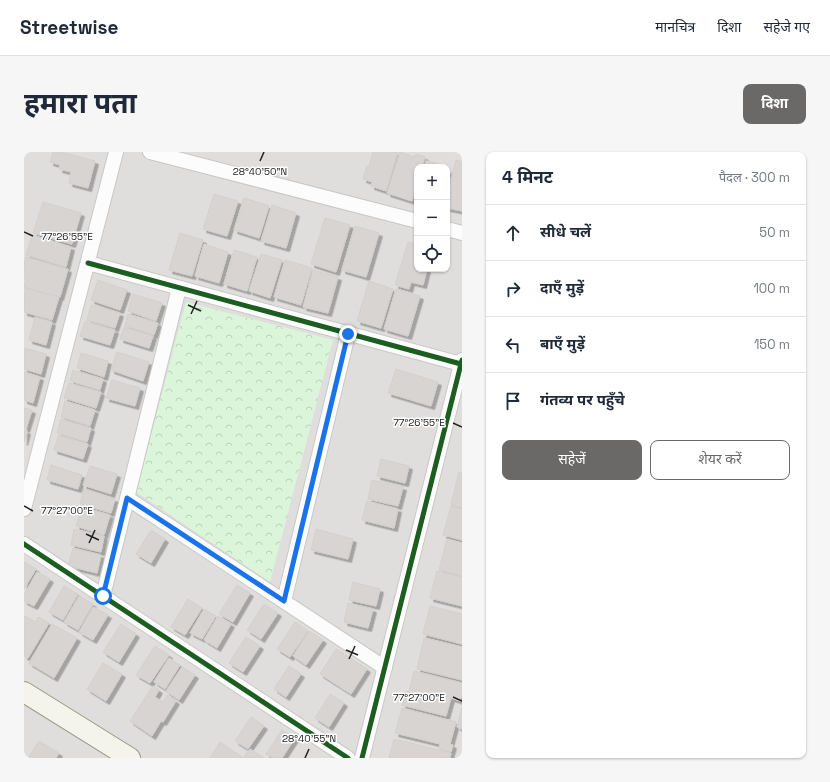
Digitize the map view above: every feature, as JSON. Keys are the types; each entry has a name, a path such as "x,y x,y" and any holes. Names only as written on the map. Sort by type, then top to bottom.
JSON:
{"street":[{"path":"24,509 116,152"},
{"path":"150,152 414,220"},
{"path":"450,230 462,233"},
{"path":"88,263 348,334 461,362 362,758"},
{"path":"103,596 179,288"},
{"path":"284,601 348,334"},
{"path":"127,498 385,668"},
{"path":"24,544 348,758"},
{"path":"24,692 130,758"}],"shaded area":[{"path":"24,152 462,152 462,758 24,758"}],"green space":[{"path":"186,302 333,340 270,582 136,492"}],"building":[{"path":"53,152 61,152 95,161 88,188 69,183 71,172 59,169 60,165 50,162"},
{"path":"373,152 386,152 391,154 391,152 398,152 386,191 371,186 372,182 363,179 367,166 369,167"},
{"path":"400,152 415,157 416,154 425,157 423,164 414,164 414,193 412,201 387,193"},
{"path":"456,160 462,162 462,211 450,209 450,183"},
{"path":"426,161 436,163 436,164 425,164"},
{"path":"214,194 238,201 227,236 203,229"},
{"path":"244,198 269,206 259,238 234,230"},
{"path":"43,202 81,213 72,244 33,233"},
{"path":"272,205 296,213 286,248 261,241"},
{"path":"325,218 350,225 336,272 311,264"},
{"path":"355,226 379,233 366,277 342,270"},
{"path":"180,233 203,240 192,276 169,270"},
{"path":"32,235 71,247 66,267 26,255"},
{"path":"408,242 414,243 414,272 426,272 423,285 411,282 409,289 395,285"},
{"path":"204,244 228,252 219,283 195,276"},
{"path":"234,250 257,257 247,291 224,284"},
{"path":"261,254 282,260 270,298 249,291"},
{"path":"26,257 68,269 60,297 24,287 26,278 24,278 24,264"},
{"path":"285,260 312,268 301,305 274,297"},
{"path":"313,270 338,277 328,313 303,307"},
{"path":"98,280 127,290 120,310 91,300"},
{"path":"369,281 393,289 381,328 357,321"},
{"path":"25,288 59,297 52,320 24,312"},
{"path":"396,289 420,296 408,336 384,329"},
{"path":"133,294 162,303 156,321 128,311"},
{"path":"91,305 120,313 115,328 87,320"},
{"path":"128,314 158,323 154,335 125,326"},
{"path":"35,317 52,322 46,345 29,340"},
{"path":"85,321 115,330 110,345 80,336"},
{"path":"124,327 153,336 149,348 120,339"},
{"path":"24,348 46,354 41,374 24,369"},
{"path":"117,352 149,362 143,381 111,370"},
{"path":"81,353 108,361 104,377 77,368"},
{"path":"396,369 438,382 431,406 388,393"},
{"path":"73,370 103,379 100,390 70,381"},
{"path":"24,372 40,377 33,403 24,400"},
{"path":"112,380 140,388 135,406 106,398"},
{"path":"69,383 101,392 96,408 64,398"},
{"path":"65,401 95,410 90,426 61,417"},
{"path":"24,408 32,410 26,429 24,428"},
{"path":"61,419 91,428 87,442 57,433"},
{"path":"24,430 27,431 24,442"},
{"path":"59,435 88,444 83,459 54,450"},
{"path":"381,459 409,466 405,483 377,476"},
{"path":"51,465 82,475 78,489 47,480"},
{"path":"90,466 117,474 111,494 83,485"},
{"path":"459,472 462,473 462,508 451,505"},
{"path":"372,480 403,487 398,506 368,499"},
{"path":"84,489 115,499 111,513 80,504"},
{"path":"367,501 398,509 394,528 362,520"},
{"path":"451,506 462,509 462,540 443,535"},
{"path":"82,507 110,515 104,535 76,526"},
{"path":"74,529 104,536 101,552 71,545"},
{"path":"316,529 353,539 348,559 311,550"},
{"path":"151,530 165,539 151,563 136,554"},
{"path":"447,539 462,543 462,576 439,570"},
{"path":"73,548 101,555 97,573 68,566"},
{"path":"24,562 36,569 24,589"},
{"path":"437,571 462,577 462,606 430,598"},
{"path":"37,572 50,579 34,606 24,601 24,595"},
{"path":"353,582 380,589 376,606 349,600"},
{"path":"237,585 250,593 233,622 219,614"},
{"path":"64,586 78,594 63,620 49,612"},
{"path":"79,596 93,604 78,630 64,622"},
{"path":"188,599 202,608 185,635 171,627"},
{"path":"348,603 373,609 368,628 344,622"},
{"path":"264,604 278,613 261,639 247,630"},
{"path":"430,606 462,614 462,644 423,634"},
{"path":"93,607 108,615 93,640 79,632"},
{"path":"204,609 216,616 202,639 190,633"},
{"path":"25,616 36,622 38,617 49,623 28,658 24,656"},
{"path":"218,616 231,624 217,648 204,640"},
{"path":"295,622 308,631 290,657 277,649"},
{"path":"52,624 77,638 54,678 29,663"},
{"path":"121,624 136,634 119,662 103,652"},
{"path":"309,631 323,640 306,665 293,656"},
{"path":"246,637 260,646 243,672 229,663"},
{"path":"424,638 462,647 462,680 417,669"},
{"path":"155,646 169,655 150,683 136,675"},
{"path":"336,649 367,669 351,694 320,674"},
{"path":"169,658 180,665 165,689 154,682"},
{"path":"103,663 122,674 106,701 87,689"},
{"path":"289,666 301,674 286,697 274,689"},
{"path":"182,667 195,675 179,700 166,691"},
{"path":"414,671 462,683 462,694 460,701 451,698 446,716 402,705 406,691 409,692"},
{"path":"153,686 159,690 155,697 163,702 167,695 176,701 152,736 130,721"},
{"path":"330,694 344,703 329,727 315,718"},
{"path":"462,707 462,729 457,727"},
{"path":"402,708 456,722 450,744 453,745 451,752 439,749 440,744 395,733"},
{"path":"251,717 264,726 248,749 235,741"},
{"path":"282,730 295,738 282,758 273,758 266,754"},
{"path":"394,739 451,753 450,758 389,758"},
{"path":"39,741 59,753 56,758 28,758"},
{"path":"220,742 242,757 210,758"},
{"path":"250,749 264,758 243,758"}],"cycle path":[{"path":"88,263 461,364"},
{"path":"362,758 462,360"},
{"path":"24,544 348,758"}],"route":[{"path":"103,596 127,498 284,601 348,334"}]}
